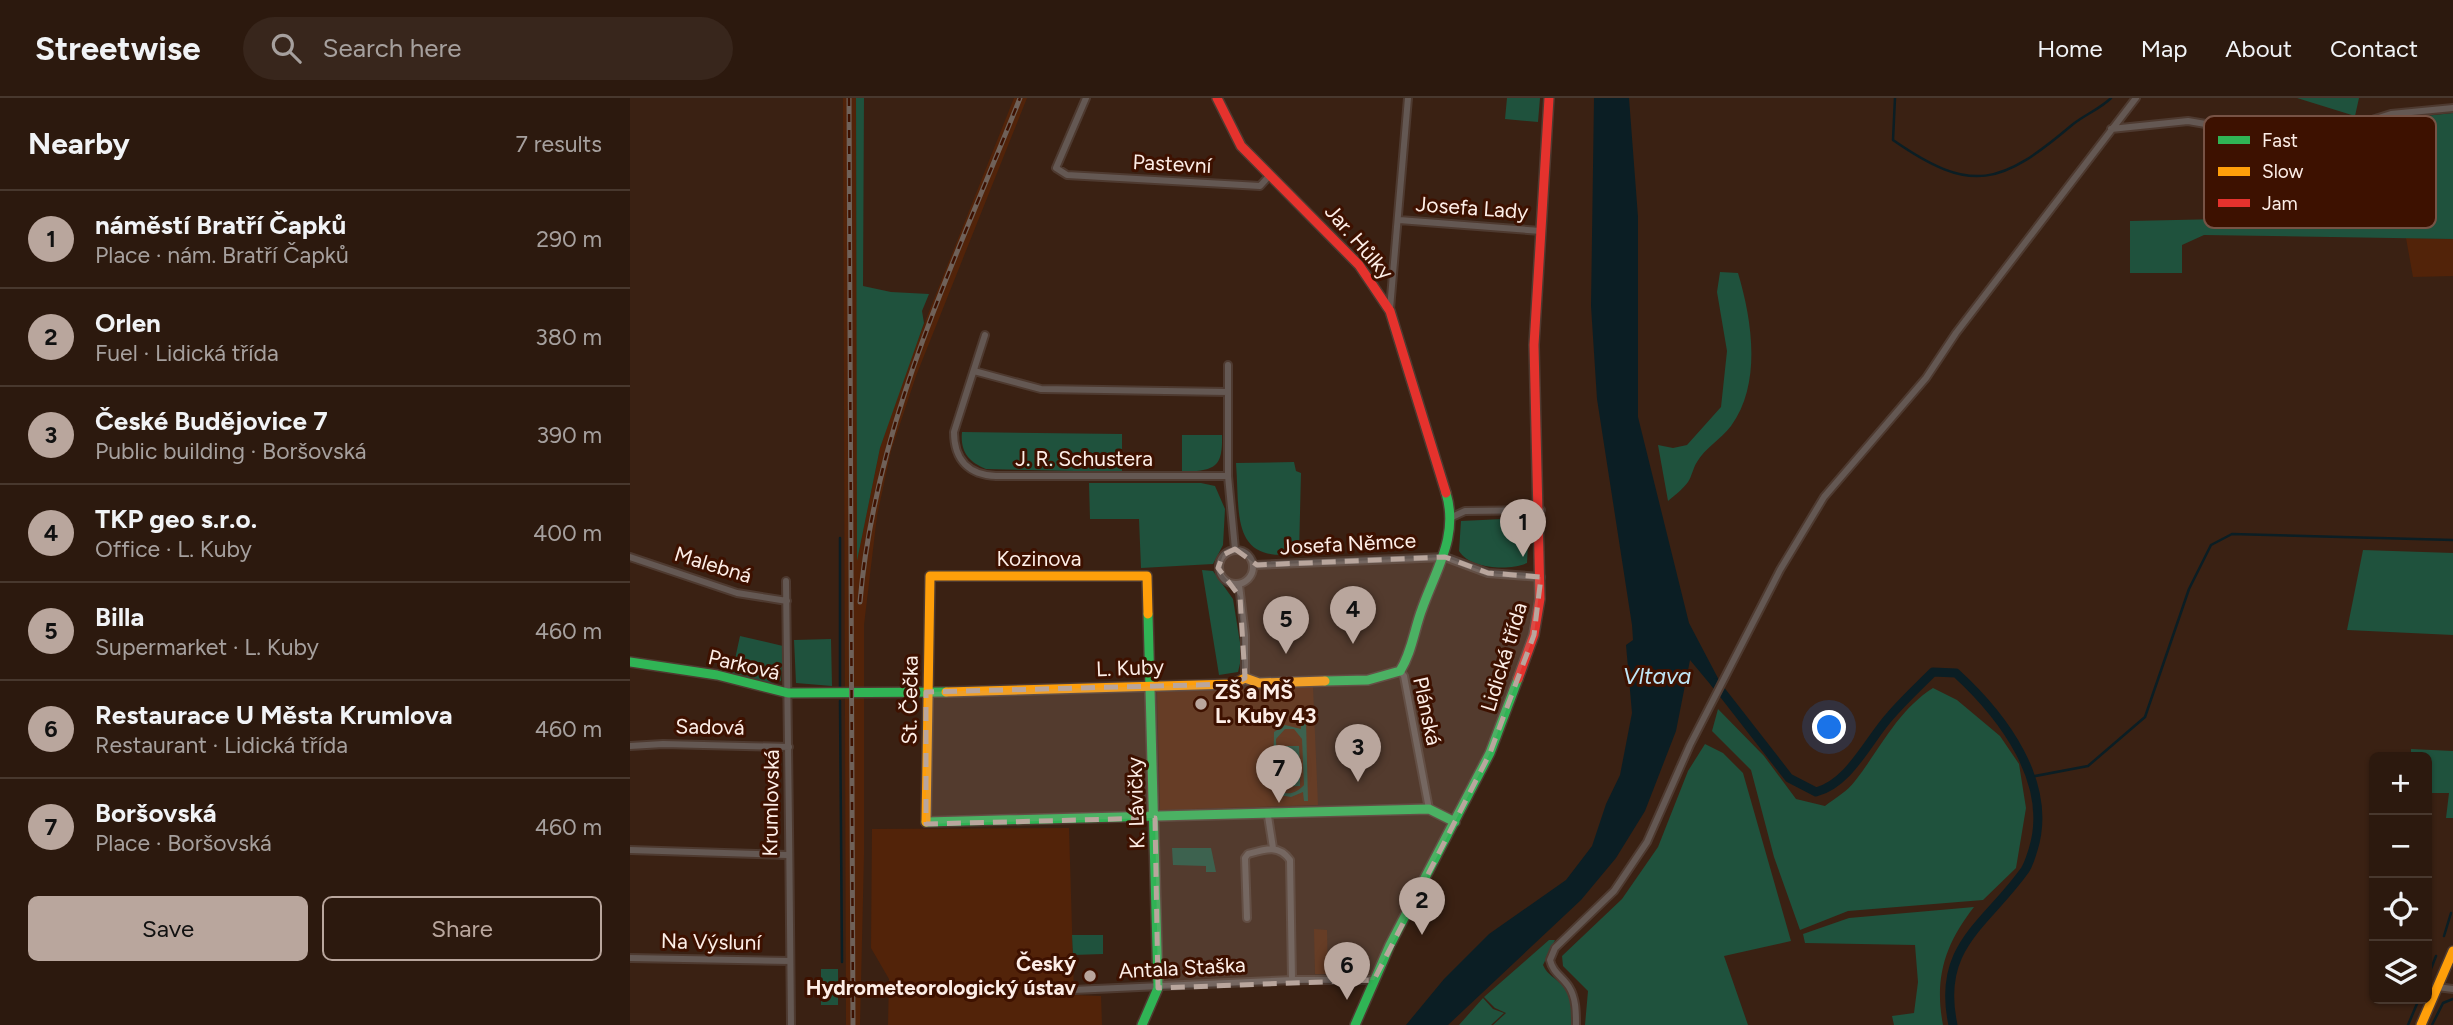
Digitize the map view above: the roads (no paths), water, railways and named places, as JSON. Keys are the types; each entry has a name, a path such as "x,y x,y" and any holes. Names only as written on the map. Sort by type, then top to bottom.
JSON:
{"street":[{"name":"Pastevní","path":"1086,98 1056,169 1067,175 1260,186 1270,175"},
{"name":"Jar. Hůlky","path":"1217,98 1239,144 1331,235 1375,285 1390,311 1452,517"},
{"path":"1390,311 1408,98"},
{"name":"Lidická třída","path":"1354,1025 1425,874 1490,753 1537,620 1541,577 1541,510 1534,359 1549,98"},
{"path":"1576,1025 1576,1008 1569,987 1552,971 1550,960 1555,948 1614,891 1647,842 1690,746 1780,570 1824,497 1926,378 1956,332 2136,98"},
{"path":"2385,116 2453,108"},
{"path":"2111,130 2188,121 2204,124"},
{"name":"Josefa Lady","path":"1399,220 1541,231"},
{"path":"985,335 974,371 1041,389 1228,392"},
{"path":"1228,365 1228,476 1235,550"},
{"name":"J. R. Schustera","path":"974,371 954,432 954,447 970,470 982,475 1228,476"},
{"path":"1452,517 1465,511 1541,510"},
{"name":"Plánská","path":"1429,809 1404,676 1400,671 1407,660 1422,608 1445,557 1452,517"},
{"path":"1235,550 1247,554 1254,565 1250,578 1239,584 1225,581 1218,568 1223,555 1235,550"},
{"name":"Malebná","path":"630,556 737,593 787,601"},
{"path":"1445,557 1488,573 1541,577"},
{"name":"Josefa Němce","path":"1254,565 1445,557"},
{"name":"Kozinova","path":"930,576 1147,576"},
{"name":"St. Čečka","path":"930,576 926,692 926,824 1155,818"},
{"name":"K. Lávičky","path":"1142,1025 1158,988 1147,576"},
{"name":"Krumlovská","path":"786,581 791,1025"},
{"path":"1239,584 1245,635 1245,678"},
{"name":"Parková","path":"630,662 717,675 788,693 855,695"},
{"name":"L. Kuby","path":"855,695 1233,684 1245,678 1259,683 1368,680 1400,671"},
{"name":"Sadová","path":"630,746 663,744 789,747"},
{"path":"1155,818 1429,809 1455,822"},
{"path":"1268,816 1273,848"},
{"path":"1247,918 1245,858 1248,853 1273,848 1285,852 1290,860 1292,980"},
{"path":"630,850 787,855"},
{"path":"2421,1025 2453,951"},
{"name":"Na Výsluní","path":"630,958 790,961"},
{"name":"Antala Staška","path":"1073,990 1292,980 1374,980"},
{"path":"2437,987 2453,989"}],"water":[{"name":"Vltava","path":"1594,98 1629,98 1638,217 1638,417 1689,623 1720,682 1715,690 1690,660 1676,731 1645,811 1616,858 1581,900 1448,1025 1406,1025 1444,979 1489,934 1566,880 1592,846 1606,804 1620,775 1632,713 1626,645 1633,640 1597,399 1591,306"}],"waterway":[{"path":"1895,98 1893,140 1920,158 1944,169 1966,175 1986,176 2005,171 2025,160 2111,98"},
{"path":"2030,777 2088,766 2145,717 2189,589 2211,545 2232,534 2453,540"},
{"path":"840,538 840,688"},
{"path":"1715,683 1789,778 1816,792 1839,780 1849,770 1891,715 1933,672 1956,673 2007,730 2030,776 2038,825 2033,850 2025,870 1968,938 1958,956 1952,975 1950,998 1953,1025"},
{"path":"840,701 842,962"},
{"path":"2444,936 2451,913"},
{"path":"2432,966 2436,956"},
{"path":"2432,1025 2443,1003 2453,999"},
{"path":"2408,1025 2417,1004"}],"railway":[{"path":"849,98 853,1025"},
{"path":"860,602 882,471 900,408 921,345 1020,98"}],"place":[{"name":"náměstí Bratří Čapků","path":"1523,557"},
{"name":"TKP geo s.r.o.","path":"1353,644"},
{"name":"Billa","path":"1286,654"},
{"name":"ZŠ a MŠ L. Kuby 43","path":"1201,704"},
{"name":"České Budějovice 7","path":"1358,782"},
{"name":"Boršovská","path":"1279,803"},
{"name":"Orlen","path":"1422,935"},
{"name":"Český Hydrometeorologický ústav","path":"1090,976"},
{"name":"Restaurace U Města Krumlova","path":"1347,1000"}]}
